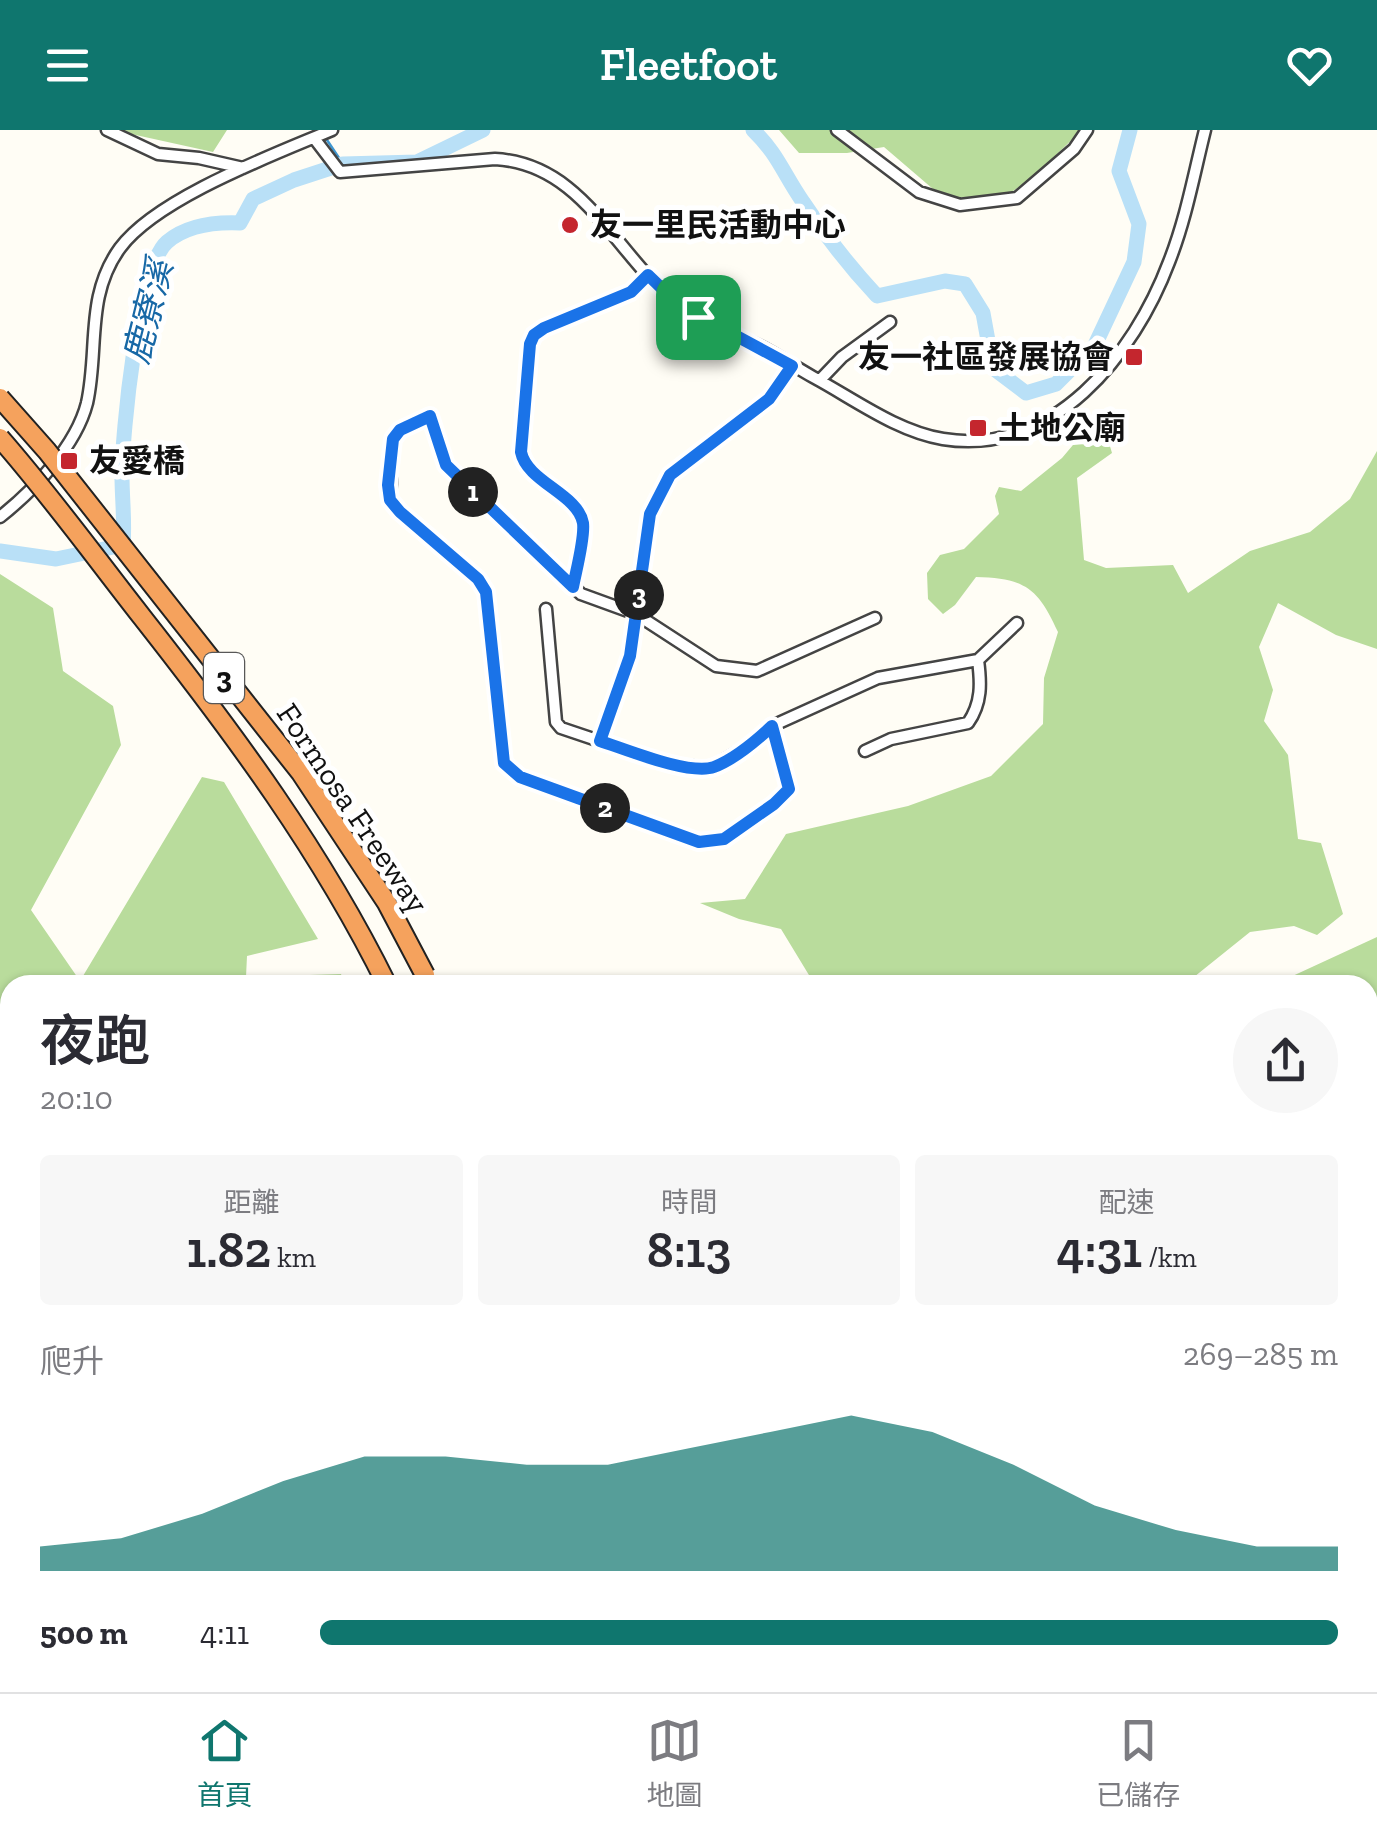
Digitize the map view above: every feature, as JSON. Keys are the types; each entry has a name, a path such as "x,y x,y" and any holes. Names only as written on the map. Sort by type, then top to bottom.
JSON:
{"highway":[{"name":"Formosa Freeway","path":"0,398 47,451 301,774 387,903 424,975"},
{"name":"Formosa Freeway","path":"0,438 220,716 291,816 354,918 381,975"}],"street":[{"path":"107,130 158,154 243,168"},
{"path":"0,517 26,495 60,454 86,406 95,308 101,282 122,246 154,216 243,168 332,130"},
{"path":"837,130 919,192 960,205 1017,198 1074,149 1087,130"},
{"path":"314,138 340,172 494,159 516,160 540,168 567,185 648,275 689,311 878,414 940,438 970,442 1029,431 1058,414 1114,360 1157,288 1185,213 1205,130"},
{"path":"573,587 583,522 575,508 523,463 521,452 530,344 544,328 631,292 648,275"},
{"path":"820,380 842,357 890,322"},
{"path":"600,741 630,656 650,514 670,475 769,399 792,366"},
{"path":"772,726 789,789 724,839 699,842 520,777 504,763 486,592 478,579 390,500 393,439 400,430 430,416 446,465 581,594 636,614 716,666 757,671 875,618"},
{"path":"546,609 553,708 561,728 668,764 711,768 756,741 772,726 878,678 978,660 1017,624"},
{"path":"864,751 891,738 968,723 982,687 978,660"}],"green space":[{"path":"113,130 227,130 213,152"},
{"path":"779,130 1082,130 1032,178 1010,193 960,198 933,189 884,147 847,153 799,153"},
{"path":"1100,413 1112,453 1077,478 1084,560 1106,568 1173,565 1188,593 1250,551 1310,532 1350,499 1377,451 1377,649 1336,635 1278,603 1259,647 1273,690 1264,721 1288,755 1298,839 1321,843 1343,914 1317,935 1294,926 1250,932 1196,975 809,975 781,929 739,919 700,903 745,899 786,834 908,806 991,776 1043,724 1044,678 1058,632 1044,605 1018,583 976,577 943,614 928,599 927,573 940,555 964,549 999,514 995,496 999,487 1021,491 1062,458"},
{"path":"0,574 53,608 63,671 113,706 121,745 31,910 76,975 0,975"},
{"path":"202,777 224,782 318,939 247,956 246,975 84,975"},
{"path":"1377,937 1377,975 1295,975"}],"waterway":[{"name":"鹿寮溪","path":"0,551 56,559 123,545 123,455 134,353 148,283 167,242 202,226 240,223 253,199 294,180 343,164 417,162 483,130"},
{"name":"鹿寮溪","path":"753,130 775,156 829,238 877,296 945,281 965,284 983,313 993,368 1026,393 1056,384 1095,345 1134,262 1139,224 1119,171 1130,130"},
{"path":"327,140 343,164"}],"place":[{"name":"友一里民活動中心","path":"570,225"},
{"name":"友一社區發展協會","path":"1134,357"},
{"name":"土地公廟","path":"978,428"},
{"name":"友愛橋","path":"69,461"}],"route":[{"path":"648,275 679,305 698,317 792,366 769,399 670,475 650,514 630,656 600,741 668,764 711,768 756,741 772,726 789,789 724,839 699,842 520,777 504,763 486,592 478,579 400,512 390,500 388,485 393,439 400,430 430,416 446,465 573,587 583,522 575,508 523,463 521,452 528,358 534,335 631,292 648,275"}]}
